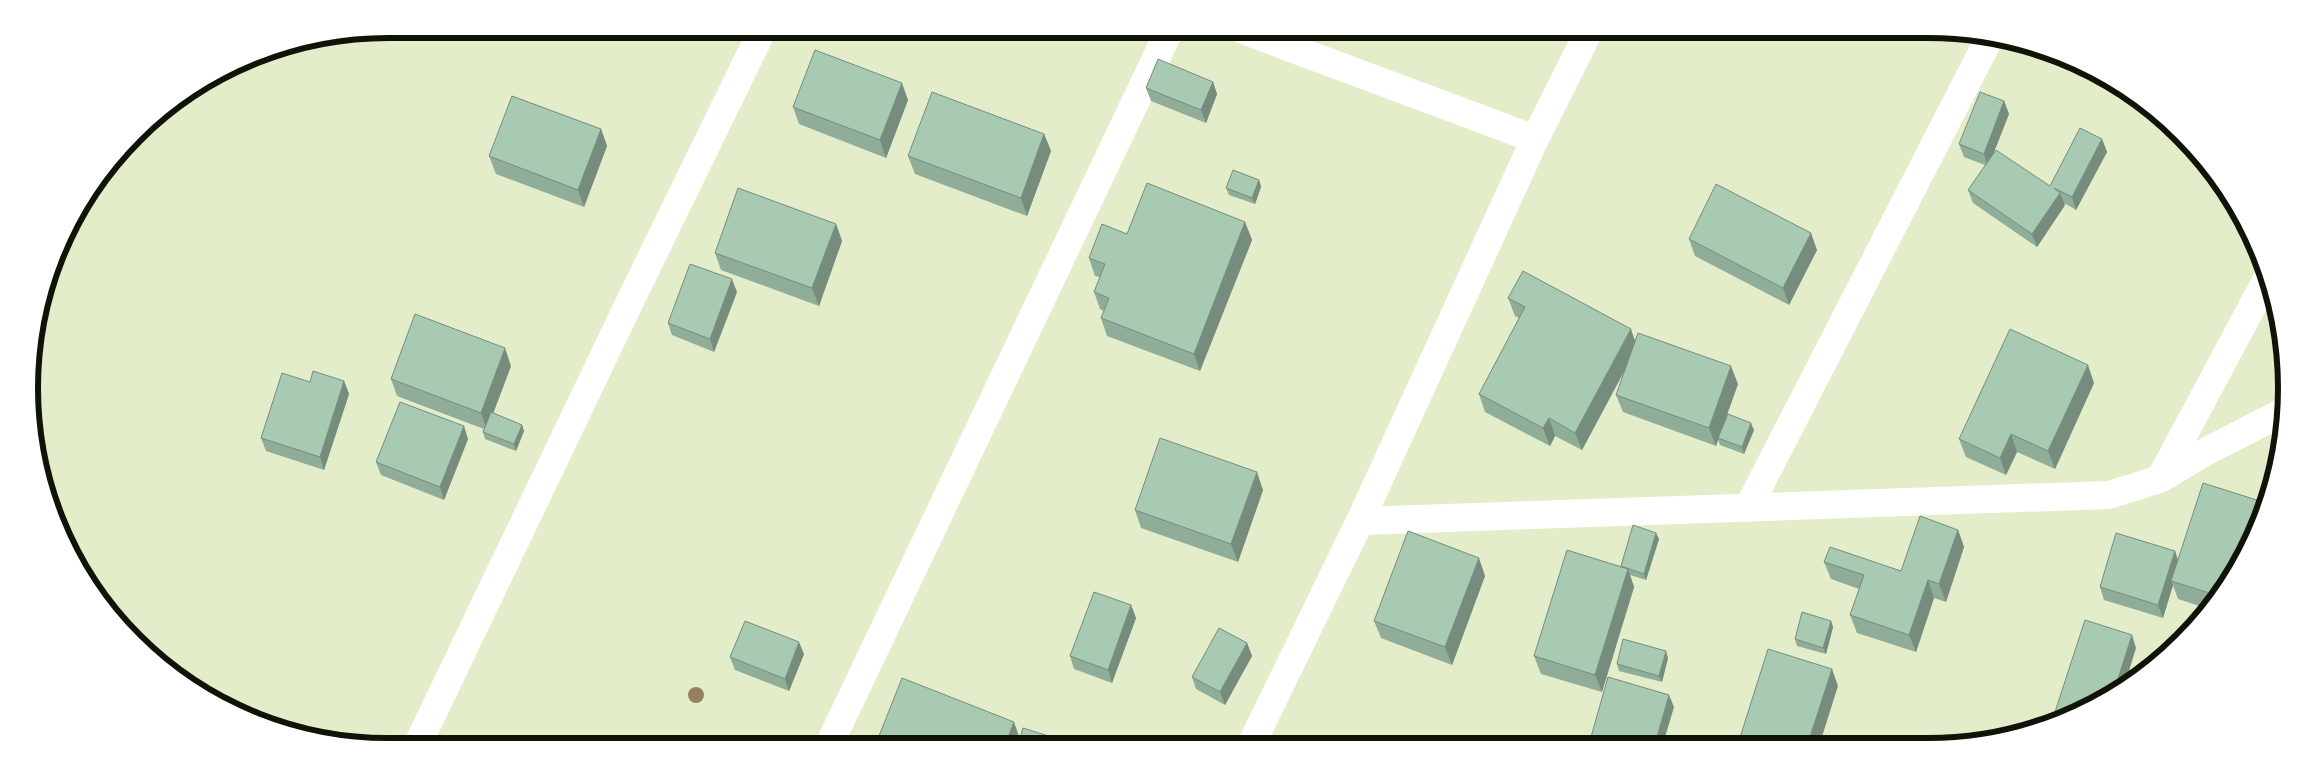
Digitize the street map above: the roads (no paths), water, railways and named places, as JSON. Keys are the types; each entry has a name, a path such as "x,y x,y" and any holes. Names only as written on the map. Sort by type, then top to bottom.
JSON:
{"street":[{"path":"421,738 635,290 759,38"},
{"path":"832,738 1166,38"},
{"path":"1264,38 1535,139"},
{"path":"1255,738 1360,521 1535,139 1586,38"},
{"path":"1748,508 1987,42"},
{"path":"2160,479 2264,286"},
{"path":"1360,521 2109,495 2160,479 2206,451 2278,415"}]}
